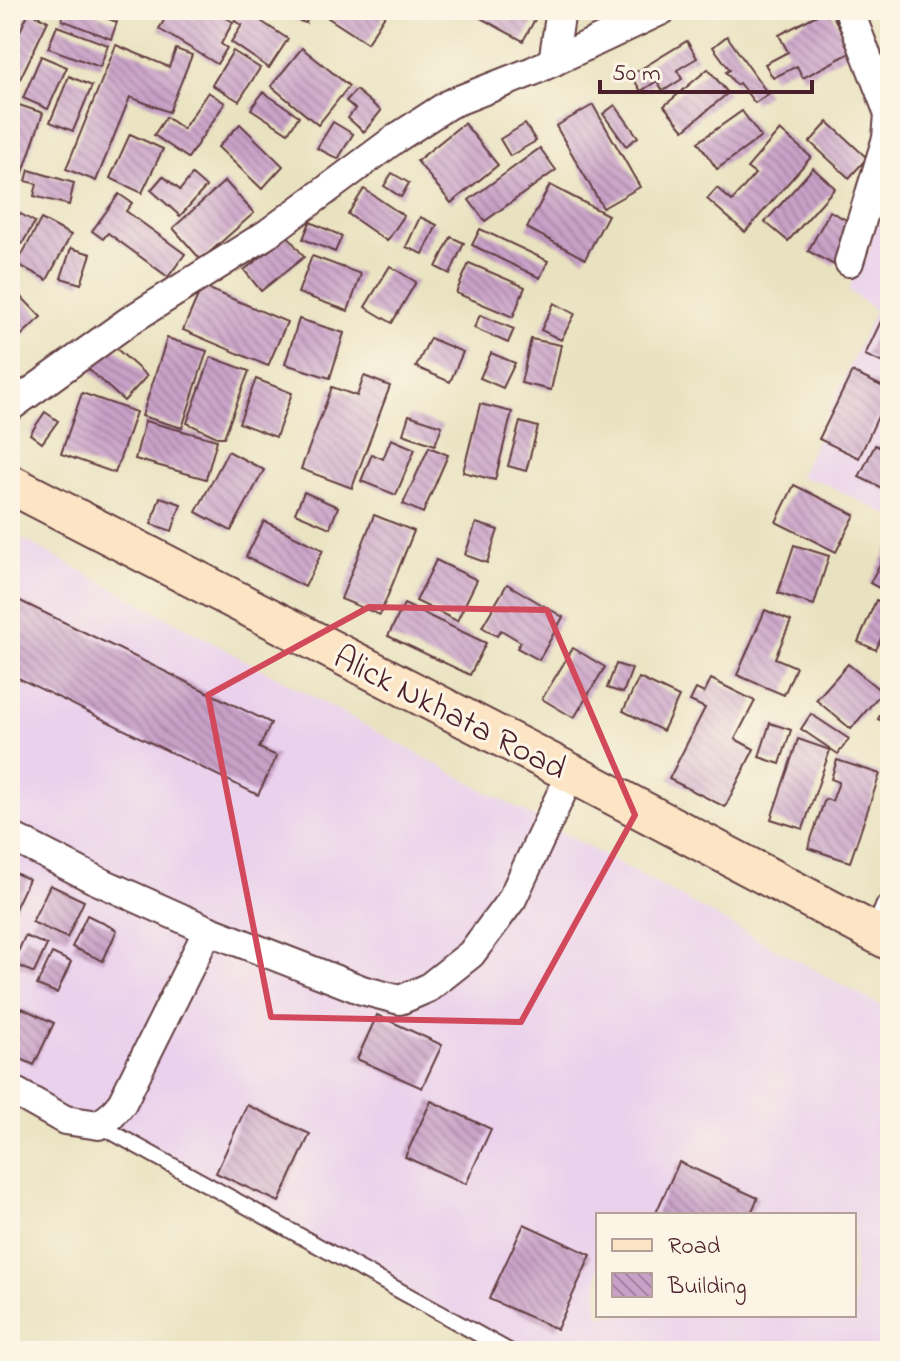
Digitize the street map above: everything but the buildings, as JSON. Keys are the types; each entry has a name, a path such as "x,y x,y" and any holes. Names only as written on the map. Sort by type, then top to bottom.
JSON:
{"main road":[{"name":"Alick Nkhata Road","path":"10,484 571,773 886,928"}],"street":[{"path":"553,62 561,10"},
{"path":"10,407 129,321 267,234 395,139 449,104 553,62 662,10"},
{"path":"849,10 889,114 887,138 849,262"},
{"path":"10,836 94,879 208,930 362,990 400,1000 428,988 471,954 512,899 571,773"},
{"path":"10,1089 65,1120 99,1125 111,1116 122,1103 208,930"}],"lane":[{"path":"99,1125 509,1351"}],"highlighted area":[{"path":"369,607 547,610 635,815 521,1022 271,1017 208,695"}],"shaded area":[{"path":"890,210 890,516 822,482 799,478 875,310 849,291 854,275 869,252 872,232"},
{"path":"10,532 890,1011 890,1351 520,1351 10,1080"}]}
